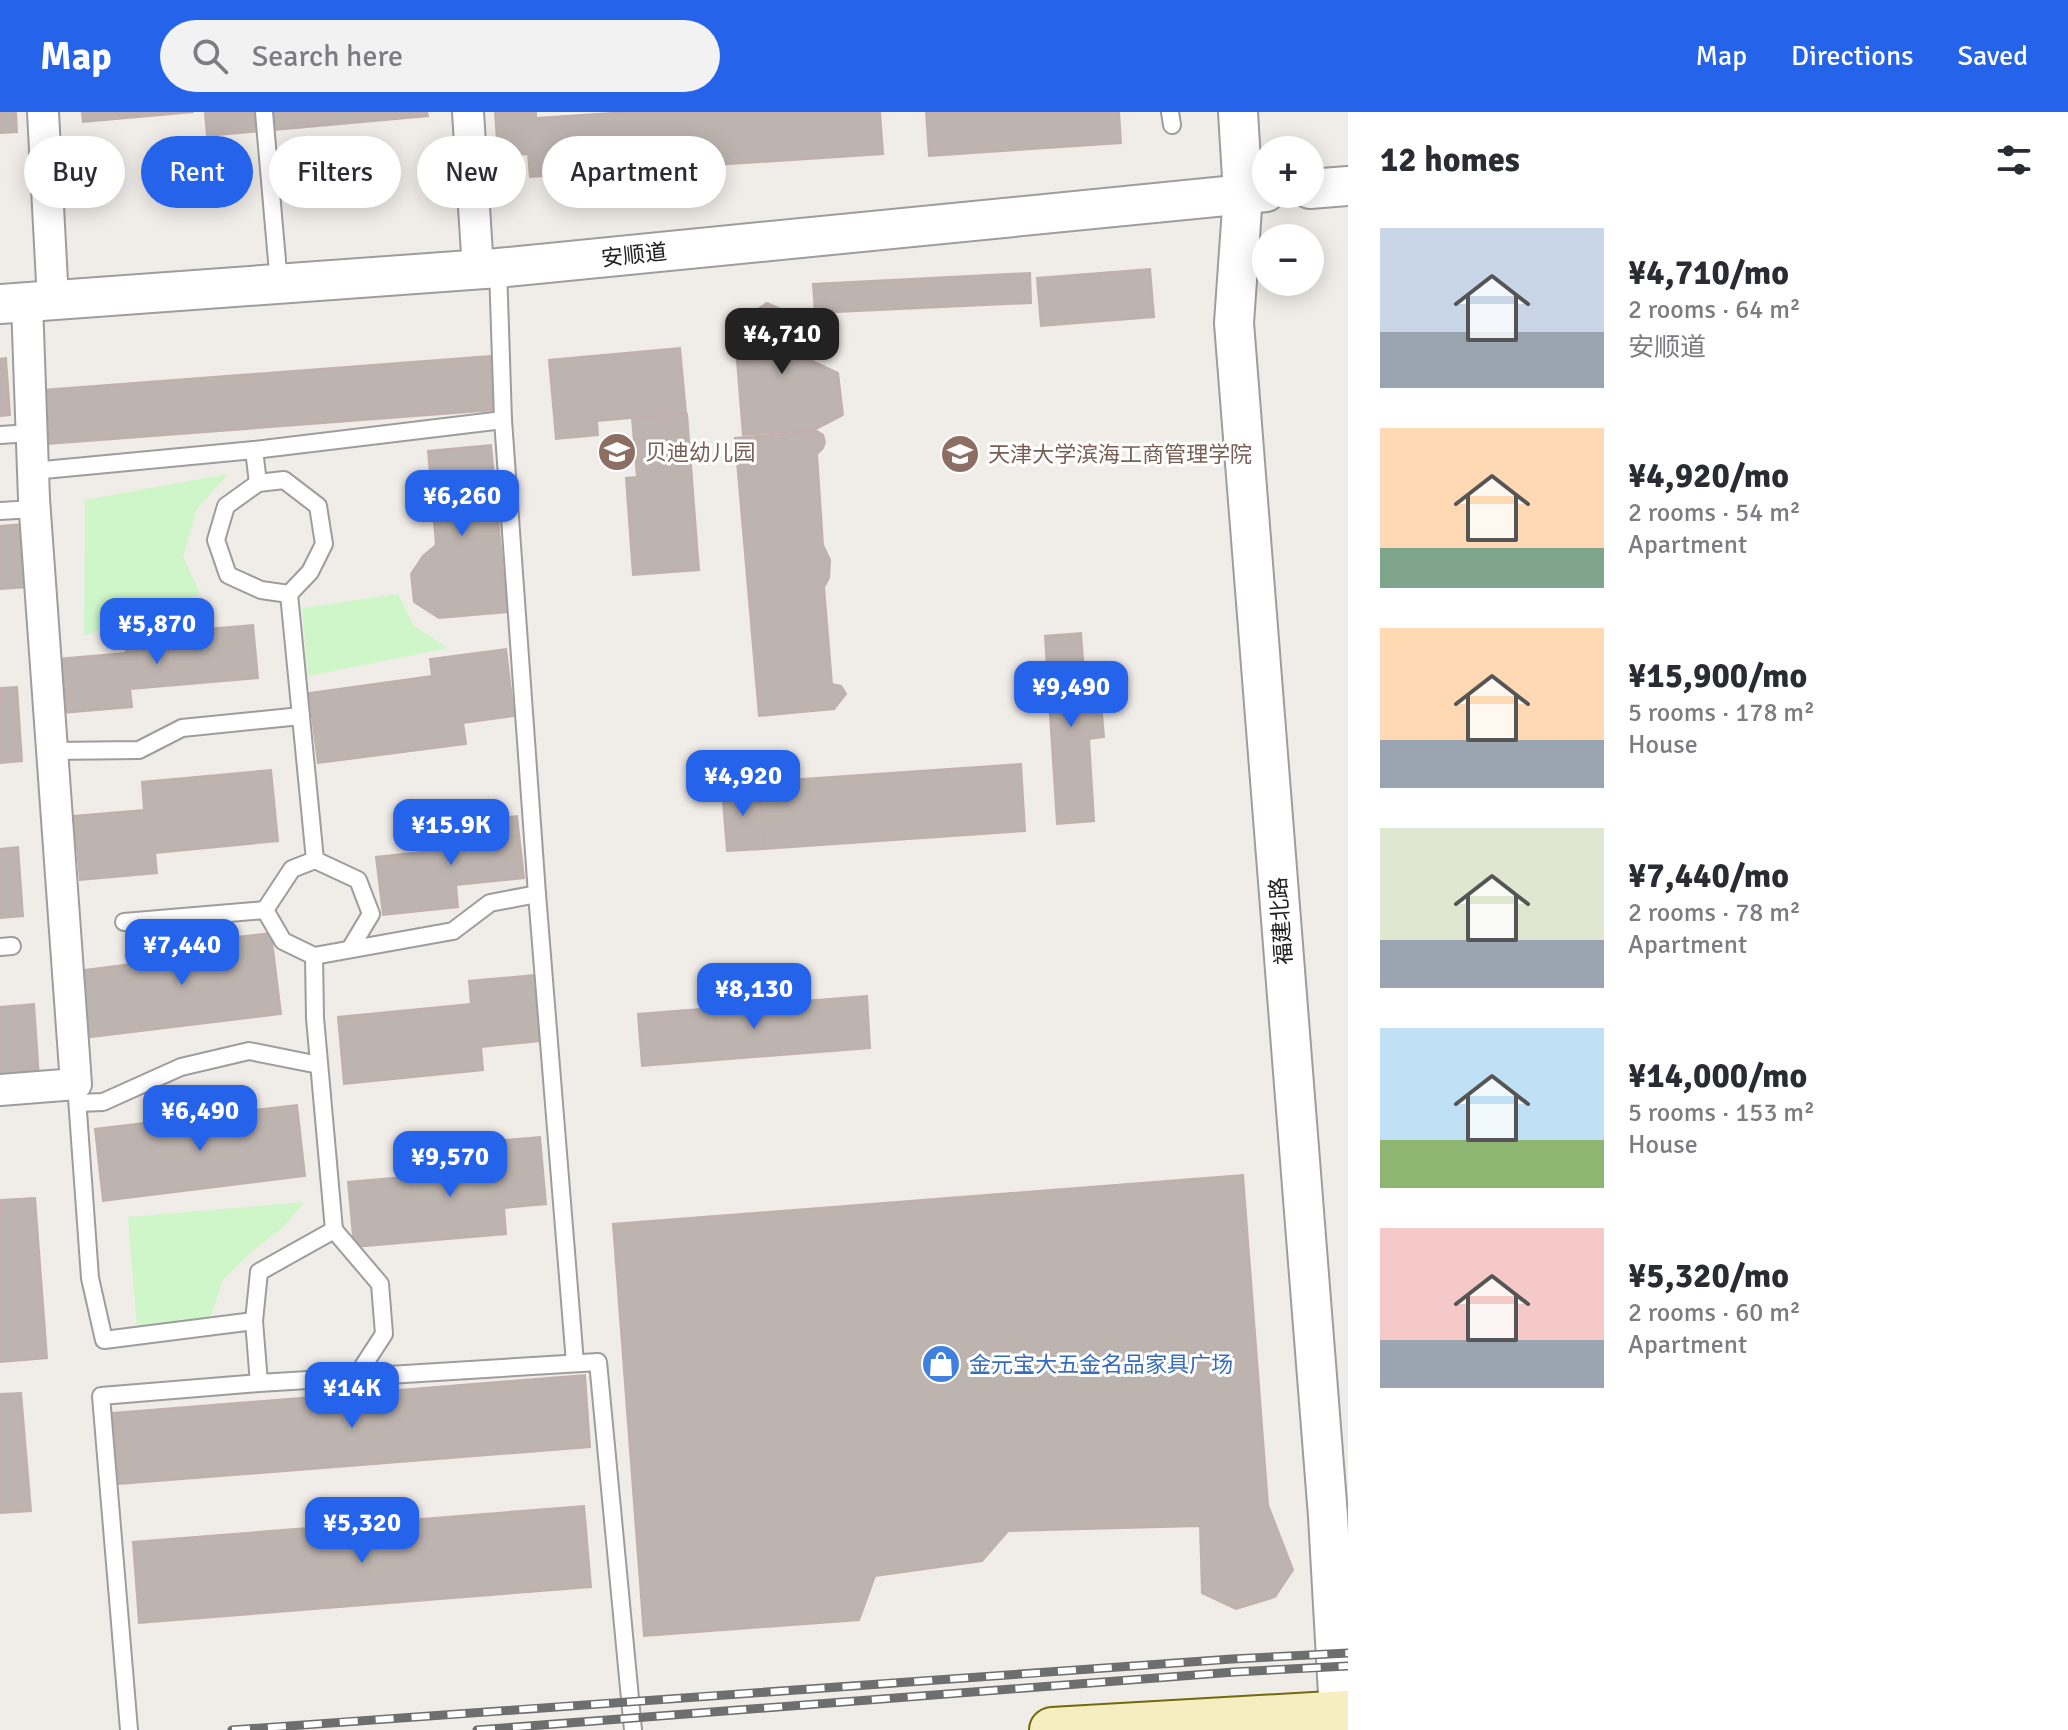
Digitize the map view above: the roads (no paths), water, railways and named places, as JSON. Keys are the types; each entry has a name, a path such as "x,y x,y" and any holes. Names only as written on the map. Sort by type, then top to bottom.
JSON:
{"main road":[{"path":"1052,1730 1342,1719"}],"street":[{"path":"0,1090 77,1094 31,433 27,303 43,112"},
{"path":"468,112 488,269"},
{"name":"福建北路","path":"1238,112 1252,179"},
{"path":"1324,188 1348,186"},
{"name":"安顺道","path":"27,303 488,269 1252,193"},
{"name":"福建北路","path":"1253,208 1234,323 1342,1719"}],"lane":[{"path":"264,112 279,284"},
{"path":"488,269 503,420 575,1363"},
{"path":"33,471 254,450 503,420"},
{"path":"0,435 31,433"},
{"path":"254,450 258,483"},
{"path":"289,594 261,590 228,575 216,540 226,506 258,483 284,480 318,506 324,544 310,572 289,594 315,860"},
{"path":"0,511 34,509"},
{"path":"52,751 139,750 182,728 301,716"},
{"path":"265,910 292,869 315,860 358,880 371,914 350,949"},
{"path":"265,910 283,941 314,956 453,931 490,903 537,894"},
{"path":"124,922 265,910"},
{"path":"314,956 319,1065 334,1230 380,1284 384,1334 356,1377"},
{"path":"254,1321 104,1340 90,1278 77,1094 103,1102 181,1067 249,1051 319,1065"},
{"path":"259,1383 254,1321 259,1272 334,1230"},
{"path":"129,1730 101,1396 598,1362 633,1730"}],"railway":[{"path":"232,1730 1348,1653"},
{"path":"477,1730 1348,1666"}],"place":[{"name":"贝迪幼儿园","path":"617,452"},
{"name":"天津大学滨海工商管理学院","path":"960,454"},
{"name":"金元宝大五金名品家具广场","path":"941,1364"}]}
